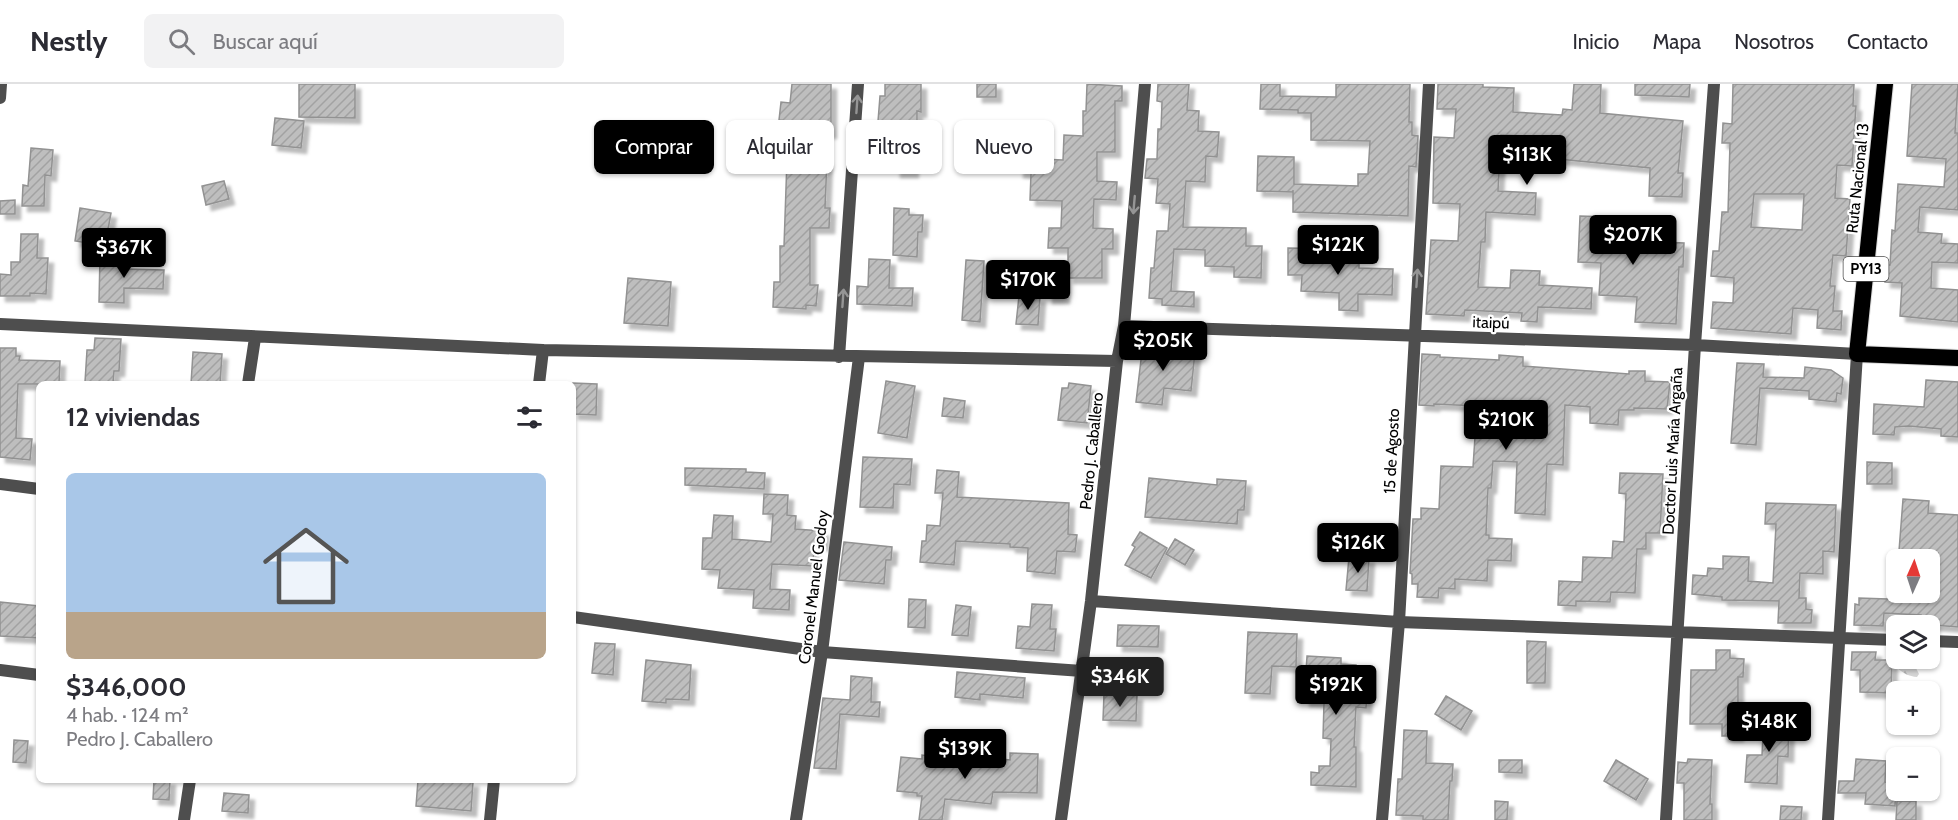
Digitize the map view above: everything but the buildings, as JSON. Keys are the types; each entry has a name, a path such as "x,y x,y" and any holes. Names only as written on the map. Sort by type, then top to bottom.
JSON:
{"highway":[{"name":"Ruta Nacional 13","path":"1857,354 1886,84"},
{"path":"1857,354 1958,358"}],"street":[{"path":"0,98 1,84"},
{"path":"839,357 858,84"},
{"name":"Pedro J. Caballero","path":"1061,820 1091,601 1117,361 1124,326 1144,84"},
{"name":"15 de Agosto","path":"1382,820 1399,622 1429,84"},
{"name":"Doctor Luis María Argaña","path":"1666,820 1695,345 1714,84"},
{"path":"0,324 543,350 1117,361"},
{"name":"itaipú","path":"1124,326 1695,345 1857,354"},
{"path":"248,381 255,338"},
{"path":"539,381 543,350"},
{"path":"1828,820 1857,354"},
{"name":"Coronel Manuel Godoy","path":"796,820 822,652 859,357"},
{"path":"0,484 36,489"},
{"path":"1091,601 1399,622 1886,640"},
{"path":"576,617 822,652 1082,671"},
{"path":"1940,641 1958,642"},
{"path":"0,670 36,675"},
{"path":"184,820 190,783"},
{"path":"490,820 494,783"}],"green space":[{"path":"1898,669 1916,669 1919,674 1917,677 1911,676"}]}
